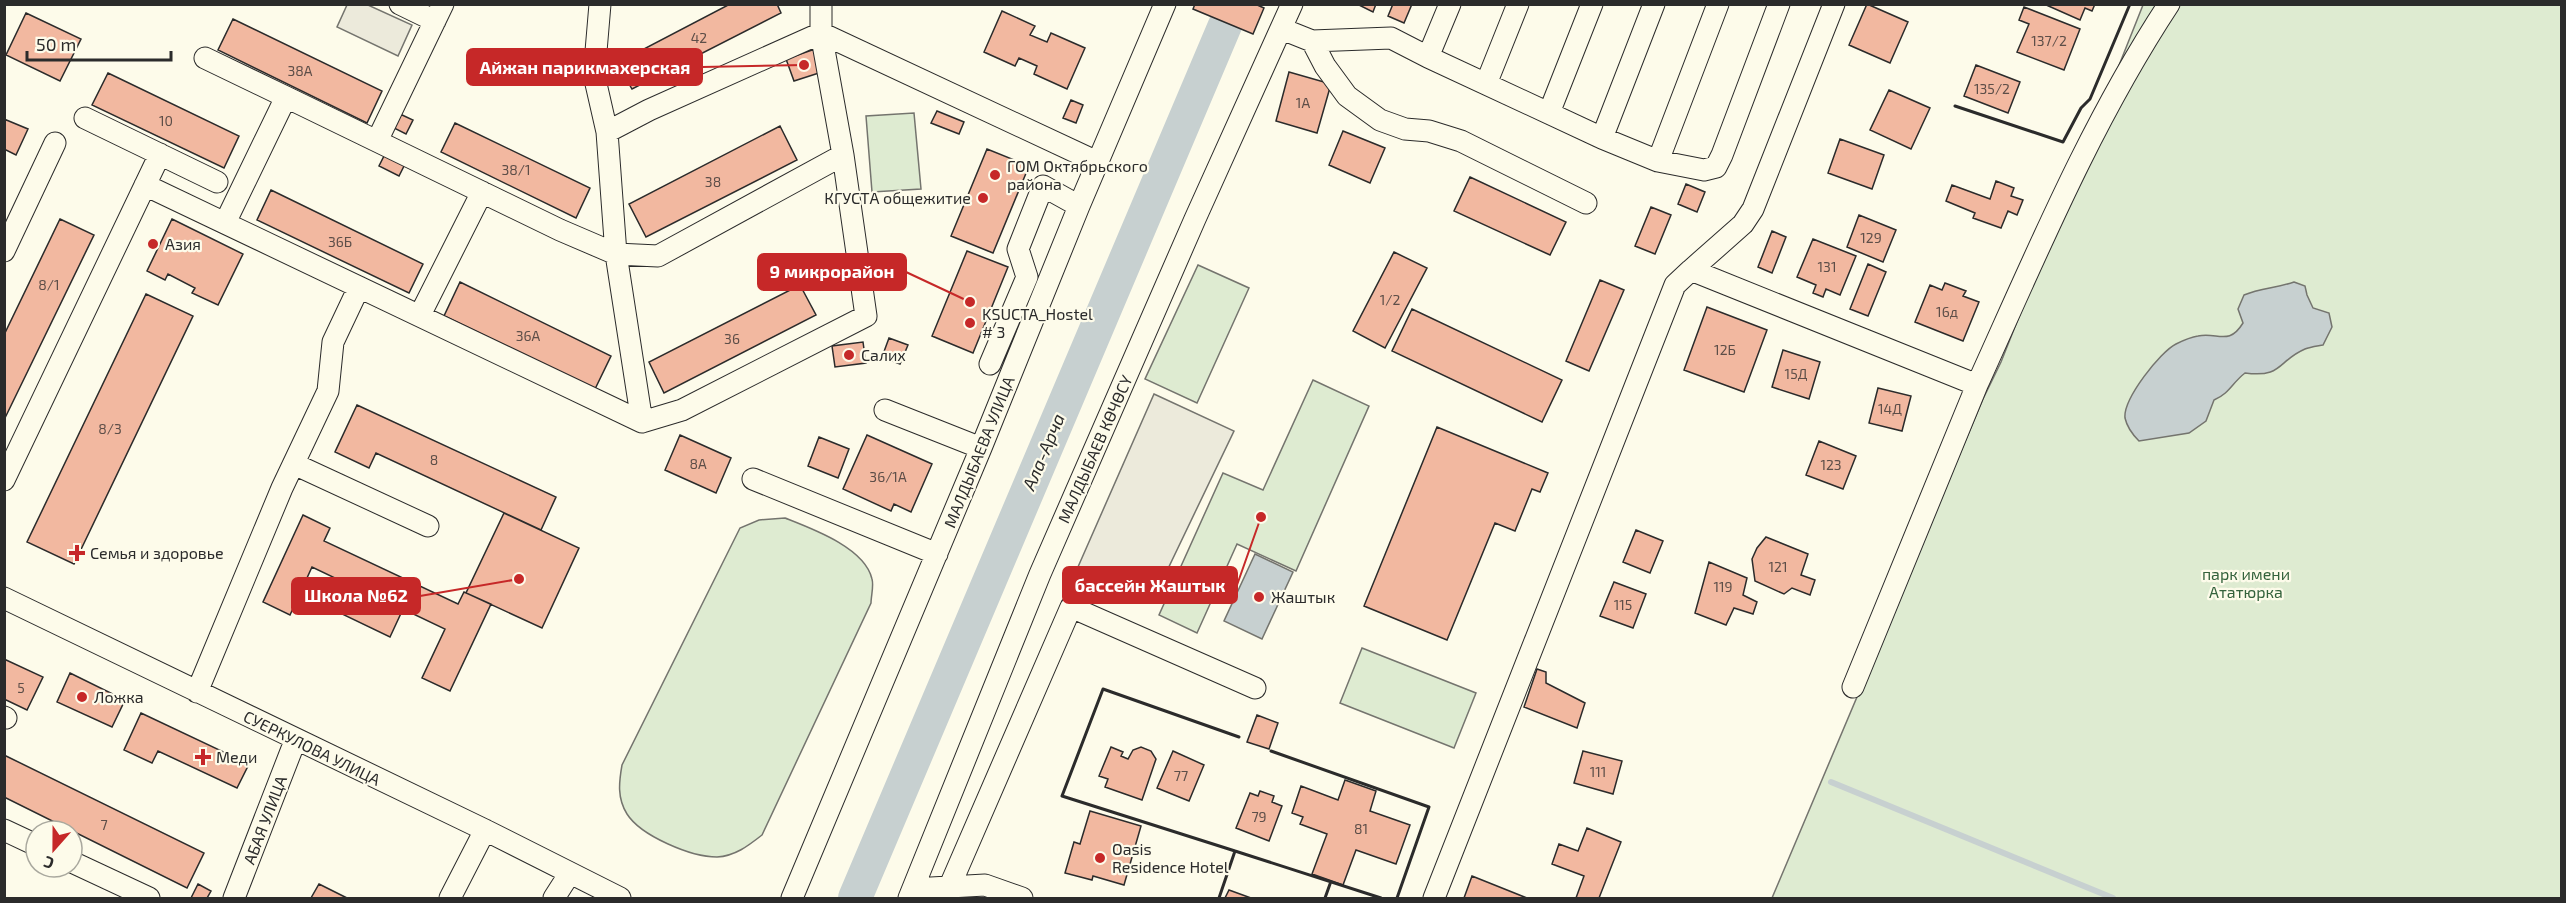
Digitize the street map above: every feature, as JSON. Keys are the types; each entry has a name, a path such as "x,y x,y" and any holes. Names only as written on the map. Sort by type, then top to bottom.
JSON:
{"street":[{"path":"377,141 439,13 400,4"},
{"path":"600,4 594,75 608,132 616,254 642,422"},
{"path":"145,185 642,422 682,410 866,316 843,154 821,33 821,4"},
{"name":"МАЛДЫБАЕВА УЛИЦА","path":"792,898 981,448 1097,162 1165,4"},
{"name":"МАЛДЫБАЕВ КӨЧӨСҮ","path":"911,894 1040,574 1292,4"},
{"path":"1428,57 1450,4"},
{"path":"1486,84 1518,4"},
{"path":"1549,113 1592,4"},
{"path":"1602,138 1654,4"},
{"path":"1658,161 1718,4"},
{"path":"1282,29 1312,41 1391,38 1602,138 1658,161 1704,170 1716,167 1779,4"},
{"path":"1434,898 1675,285 1743,224 1753,209 1834,4"},
{"path":"1853,687 1977,385 2087,143 2136,55 2169,4"},
{"path":"608,132 649,110 821,33 1097,162"},
{"path":"1312,41 1325,66 1347,96 1380,120 1405,129 1429,131 1461,141 1586,203"},
{"path":"205,58 616,254 658,256 843,154"},
{"path":"225,223 286,97"},
{"path":"85,118 217,182"},
{"path":"4,251 55,143"},
{"path":"4,480 160,154"},
{"path":"990,364 1027,277 1018,249 1043,186 1079,206"},
{"path":"420,315 482,192"},
{"path":"1691,270 1977,385"},
{"path":"197,692 294,464 328,391 333,342 359,287"},
{"path":"885,410 981,448"},
{"path":"294,464 428,526"},
{"path":"753,479 936,554"},
{"name":"СУЕРКУЛОВА УЛИЦА","path":"4,598 620,898"},
{"path":"950,888 1071,607 1255,688"},
{"name":"АБАЯ УЛИЦА","path":"234,898 295,741"},
{"path":"4,830 24,839"},
{"path":"450,898 485,831"},
{"path":"84,868 149,898"},
{"path":"554,898 570,873"},
{"path":"911,894 984,885 1022,898"}],"green space":[{"name":"парк имени Ататюрка","path":"2143,5 2561,5 2561,898 1772,898 1983,399 2001,362"},
{"path":"914,113 921,189 872,192 866,116"},
{"path":"1198,265 1249,288 1197,403 1145,379"},
{"path":"1313,380 1369,406 1296,571 1237,544 1197,633 1159,615 1223,473 1263,490"},
{"path":"785,518 836,541 859,558 872,579 871,603 762,835 730,855 717,857 694,853 655,837 643,830 627,814 620,796 622,765 740,528 759,520"},
{"path":"1362,648 1476,693 1454,748 1340,703"}],"shaded area":[{"path":"347,5 368,5 412,25 398,56 337,27"},
{"path":"2294,282 2305,286 2313,308 2329,313 2332,327 2323,345 2307,348 2273,371 2257,374 2245,373 2224,394 2214,400 2206,421 2189,433 2139,441 2127,425 2126,410 2136,388 2161,356 2176,344 2192,337 2205,335 2223,337 2233,334 2243,323 2238,309 2244,295"},
{"path":"1154,394 1234,431 1152,602 1074,576"},
{"name":"Жаштык","path":"1255,554 1293,572 1262,639 1224,621"}],"building":[{"path":"730,4 777,4 781,13 632,89 617,63"},
{"path":"1195,4 1255,4 1264,8 1253,34 1193,9"},
{"path":"1357,4 1376,4 1373,12"},
{"path":"1393,4 1412,4 1404,23 1388,16"},
{"path":"1867,4 1908,22 1890,63 1849,45"},
{"path":"2044,4 2095,4 2092,11 2085,8 2080,20"},
{"path":"2024,7 2080,29 2064,70 2017,52 2029,24 2019,20"},
{"path":"1002,11 1035,26 1030,35 1047,42 1051,33 1085,48 1067,89 1034,74 1037,66 1019,58 1015,66 984,52"},
{"path":"26,13 81,39 60,81 6,55"},
{"path":"233,19 382,91 367,123 218,50"},
{"path":"815,49 822,72 794,81 786,59"},
{"path":"1976,65 2020,82 2008,113 1964,96"},
{"path":"1289,72 1331,84 1317,133 1276,121"},
{"path":"108,73 239,136 224,168 92,105"},
{"path":"1889,90 1930,108 1911,149 1870,130"},
{"path":"1071,100 1083,105 1076,123 1063,118"},
{"path":"937,111 964,122 959,134 931,123"},
{"path":"400,114 413,120 406,134 394,128"},
{"path":"4,119 28,129 16,155 4,149"},
{"path":"455,123 590,188 576,218 441,152"},
{"path":"780,126 797,160 646,237 629,204"},
{"path":"1343,131 1385,148 1370,183 1329,165"},
{"path":"1840,139 1884,155 1872,189 1828,173"},
{"path":"987,149 1029,166 993,253 951,236"},
{"path":"385,154 405,164 399,176 379,166"},
{"path":"1470,177 1566,222 1550,255 1454,211"},
{"path":"1996,181 2014,188 2011,196 2023,200 2017,215 2008,211 2001,228 1973,218 1975,213 1946,201 1952,185 1990,199"},
{"path":"1686,184 1705,192 1697,212 1678,204"},
{"path":"271,190 423,264 409,293 257,220"},
{"path":"1651,207 1671,215 1655,254 1635,246"},
{"path":"1859,215 1896,230 1883,262 1847,247"},
{"path":"60,219 94,235 4,420 4,335"},
{"path":"172,219 243,254 218,305 192,293 195,288 168,274 165,280 147,271"},
{"path":"1772,231 1786,237 1772,273 1758,267"},
{"path":"1813,239 1856,256 1840,295 1826,289 1823,297 1813,293 1816,285 1797,277"},
{"path":"967,251 1008,267 973,353 932,336"},
{"path":"1394,252 1427,268 1385,348 1353,331"},
{"path":"1868,264 1886,272 1868,316 1850,309"},
{"path":"1600,280 1624,290 1589,371 1566,361"},
{"path":"460,282 611,356 595,389 444,316"},
{"path":"1945,283 1966,291 1963,296 1979,302 1963,341 1915,322 1930,285 1942,290"},
{"path":"800,285 816,315 664,393 649,362"},
{"path":"146,294 193,316 74,564 27,542"},
{"path":"1707,307 1767,330 1744,392 1684,370"},
{"path":"1412,309 1562,380 1542,422 1392,351"},
{"path":"889,338 908,345 900,364 882,357"},
{"name":"Салих","path":"863,342 866,363 835,367 832,346"},
{"path":"1783,350 1820,362 1809,399 1772,387"},
{"path":"1878,388 1911,396 1902,431 1869,423"},
{"path":"357,405 556,497 541,530 376,453 369,468 335,452"},
{"path":"1437,427 1548,473 1540,492 1532,489 1515,531 1495,523 1447,640 1364,606"},
{"path":"680,435 731,458 716,493 665,470"},
{"path":"867,435 932,464 911,512 894,504 891,511 843,489"},
{"path":"819,437 849,449 838,478 808,466"},
{"path":"1819,441 1856,456 1843,489 1806,475"},
{"path":"504,513 579,548 542,628 466,593"},
{"path":"303,515 330,528 324,541 458,604 464,592 491,604 450,691 422,678 445,629 403,609 390,637 342,614 354,587 312,567 290,615 263,602"},
{"path":"1636,530 1663,541 1650,573 1623,562"},
{"path":"1766,537 1808,554 1801,575 1815,580 1810,595 1792,588 1784,594 1755,581 1752,559"},
{"path":"1709,562 1747,578 1743,595 1757,602 1753,614 1734,608 1726,625 1695,613"},
{"path":"1614,582 1646,594 1633,628 1600,616"},
{"path":"4,659 43,677 27,710 4,699"},
{"path":"1537,669 1546,672 1546,683 1585,703 1577,728 1524,707"},
{"path":"70,673 125,700 112,727 57,702"},
{"name":"Меди","path":"141,713 249,764 237,788 158,751 152,763 124,750"},
{"path":"1257,715 1278,723 1269,749 1247,742"},
{"path":"1111,747 1123,752 1121,756 1128,759 1133,750 1141,747 1151,751 1156,759 1142,800 1105,787 1108,779 1099,776"},
{"path":"1173,751 1204,765 1189,801 1157,788"},
{"path":"1583,751 1622,761 1613,794 1574,783"},
{"path":"4,755 204,853 187,888 84,837 84,819 48,819 4,797"},
{"path":"1345,780 1376,791 1370,811 1410,825 1396,864 1356,850 1343,885 1312,874 1327,834 1300,824 1303,817 1292,813 1301,786 1338,800"},
{"path":"1260,791 1274,796 1272,802 1282,806 1269,841 1236,828 1250,793 1258,796"},
{"name":"Oasis Residence Hotel","path":"1090,811 1141,826 1124,885 1093,876 1092,880 1065,873 1074,842 1080,844"},
{"path":"1587,828 1621,842 1599,898 1576,898 1584,876 1552,864 1559,844 1578,851"},
{"path":"1472,876 1527,898 1464,898"},
{"path":"198,884 211,891 207,898 191,898"},
{"path":"319,884 347,898 311,898"},
{"path":"1229,890 1251,898 1225,898"}],"waterway":[{"name":"Ала-Арча","path":"855,898 1234,4"},
{"path":"1831,782 2113,898"}],"wall":[{"path":"1955,106 2063,142 2081,108 2090,99 2130,4"},
{"path":"1219,898 1235,851 1062,796 1103,689 1239,737"},
{"path":"1271,751 1429,807 1397,898"},
{"path":"1235,851 1381,898"},
{"path":"1325,898 1330,884"}],"place":[{"name":"Айжан парикмахерская","path":"804,65"},
{"name":"ГОМ Октябрьского района","path":"995,175"},
{"name":"КГУСТА общежитие","path":"983,198"},
{"name":"Азия","path":"153,244"},
{"name":"9 микрорайон","path":"970,302"},
{"name":"KSUCTA_Hostel # 3","path":"970,323"},
{"name":"Салих","path":"849,355"},
{"name":"бассейн Жаштык","path":"1261,517"},
{"name":"Семья и здоровье","path":"77,553"},
{"name":"Школа №62","path":"519,579"},
{"name":"Жаштык","path":"1259,597"},
{"name":"Ложка","path":"82,697"},
{"name":"Меди","path":"203,757"},
{"name":"Oasis Residence Hotel","path":"1100,858"}]}
